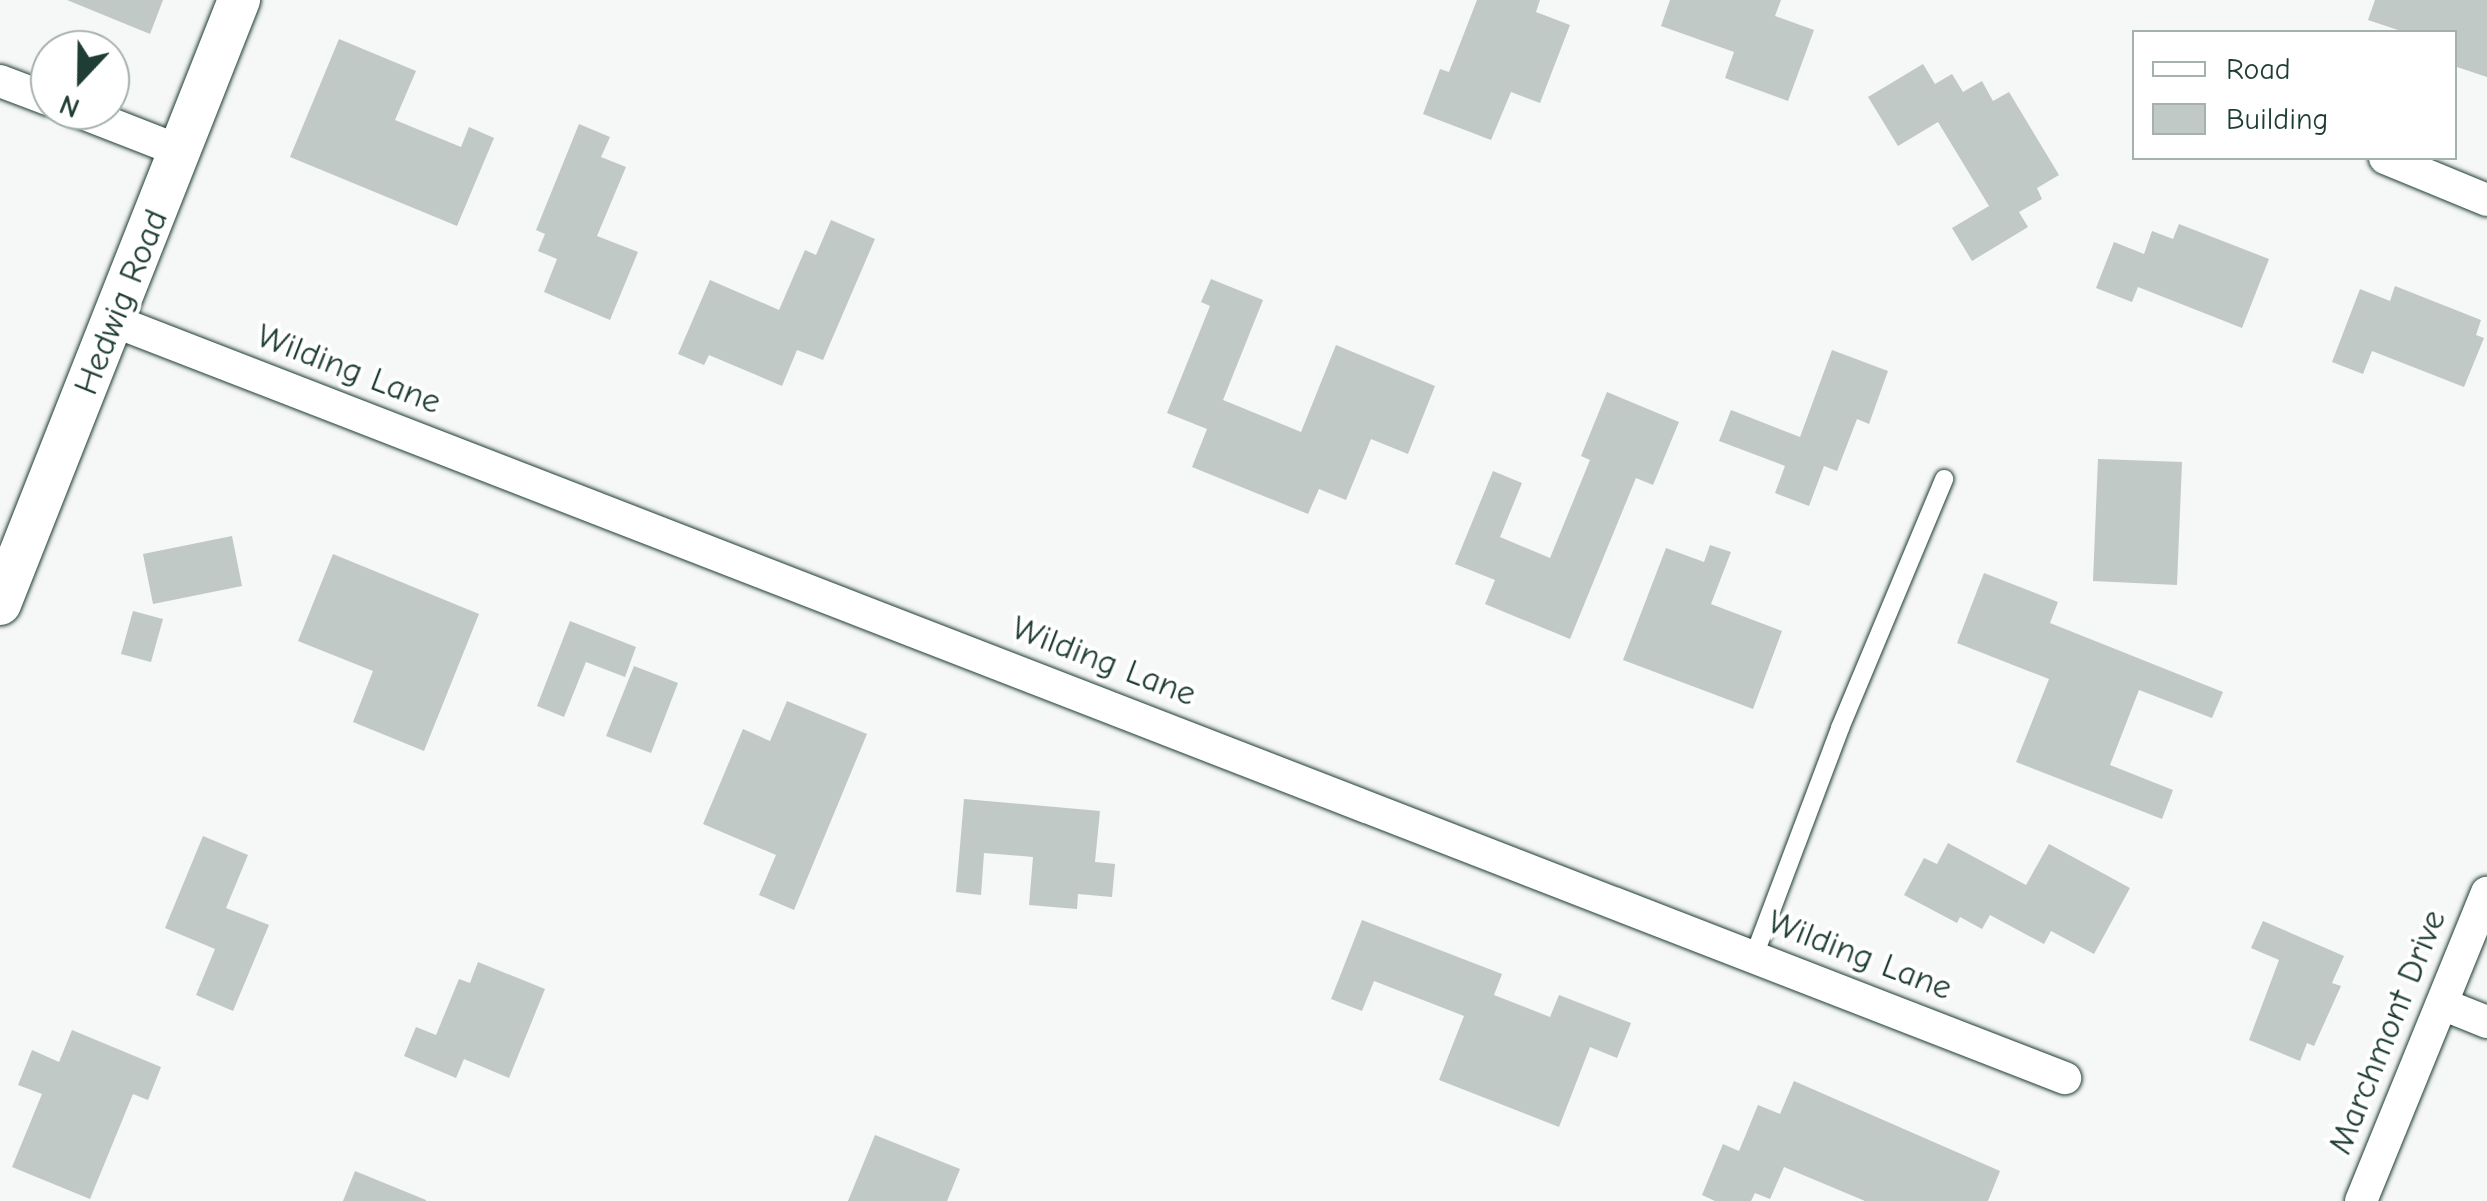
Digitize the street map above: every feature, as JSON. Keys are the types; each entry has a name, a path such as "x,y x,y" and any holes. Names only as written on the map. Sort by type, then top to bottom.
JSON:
{"street":[{"name":"Hedwig Road","path":"3,585 114,321 239,0"},
{"path":"0,80 30,92"},
{"path":"125,130 180,152"},
{"path":"2390,160 2487,200"},
{"name":"Wilding Lane","path":"114,321 2065,1078"},
{"name":"Marchmont Drive","path":"2361,1201 2487,893"},
{"path":"2442,1004 2487,1022"}],"lane":[{"path":"1754,956 1840,728 1944,479"}],"building":[{"path":"67,0 163,0 150,34"},
{"path":"1477,0 1540,0 1536,12 1570,25 1540,103 1511,92 1491,140 1423,114 1440,69 1449,72"},
{"path":"1670,0 1781,0 1775,16 1814,30 1788,101 1725,78 1734,52 1661,26"},
{"path":"2375,0 2487,0 2487,77 2457,67 2457,30 2398,30 2368,20"},
{"path":"339,39 416,71 395,120 461,147 469,127 494,138 457,226 290,157"},
{"path":"1923,64 1935,84 1952,74 1963,92 1982,81 1993,101 2009,92 2059,175 2037,188 2042,199 2019,212 2028,227 1972,261 1952,228 1989,206 1938,122 1898,146 1868,97"},
{"path":"579,124 610,137 601,157 626,167 597,236 638,252 610,320 544,292 557,259 538,251 545,234 536,230"},
{"path":"831,220 875,239 823,360 797,350 782,386 709,355 704,365 678,354 710,280 779,310 805,250 816,255"},
{"path":"2179,224 2269,259 2242,328 2138,287 2132,302 2096,288 2114,242 2144,254 2152,231 2173,239"},
{"path":"1211,279 1263,300 1223,400 1301,432 1336,345 1435,386 1408,454 1371,439 1346,500 1319,489 1308,514 1192,467 1207,429 1167,413 1210,306 1201,302"},
{"path":"2395,286 2481,320 2476,335 2484,338 2464,387 2372,351 2363,374 2332,362 2360,289 2390,301"},
{"path":"1832,350 1888,371 1869,424 1857,419 1837,471 1824,466 1809,506 1775,493 1785,466 1719,441 1731,410 1800,437"},
{"path":"1607,392 1679,422 1653,485 1636,478 1570,639 1485,604 1495,580 1455,564 1493,471 1522,483 1500,537 1550,558 1590,460 1581,456"},
{"path":"2098,459 2182,462 2177,585 2093,581"},
{"path":"232,536 242,586 153,604 143,554"},
{"path":"1710,545 1731,552 1711,604 1782,631 1753,709 1623,660 1666,548 1704,562"},
{"path":"333,554 479,614 424,751 353,722 373,671 298,641"},
{"path":"1984,573 2058,602 2050,623 2223,692 2212,718 2139,690 2110,765 2173,790 2162,819 2016,762 2049,679 1957,643"},
{"path":"133,611 163,619 151,662 121,654"},
{"path":"570,621 636,647 625,677 586,662 564,717 537,706"},
{"path":"634,666 678,683 651,753 606,736"},
{"path":"787,701 867,734 794,910 759,895 776,855 703,824 743,729 770,741"},
{"path":"964,799 1100,811 1095,862 1115,864 1112,897 1078,894 1077,909 1029,905 1033,857 984,853 981,895 956,892"},
{"path":"203,836 248,855 226,908 269,925 233,1011 196,995 215,949 165,928"},
{"path":"1948,843 2026,885 2049,844 2130,888 2094,954 2051,931 2044,944 1990,915 1982,929 1960,917 1957,923 1904,895 1924,858 1937,864"},
{"path":"1362,920 1502,974 1494,995 1550,1017 1559,995 1631,1023 1617,1058 1590,1047 1559,1127 1439,1080 1464,1016 1374,981 1362,1011 1331,999"},
{"path":"2263,921 2344,956 2332,983 2341,986 2314,1046 2307,1043 2300,1061 2249,1040 2279,960 2251,948"},
{"path":"478,962 545,989 509,1078 464,1059 456,1078 404,1056 416,1027 436,1035 459,979 470,983"},
{"path":"72,1030 161,1067 148,1100 133,1094 90,1199 12,1167 42,1094 18,1085 32,1050 59,1062"},
{"path":"1794,1081 2000,1171 1988,1201 1865,1201 1784,1167 1770,1199 1755,1193 1751,1201 1715,1201 1702,1195 1723,1144 1739,1151 1758,1105 1780,1114"},
{"path":"875,1135 960,1169 947,1201 848,1201"},
{"path":"355,1171 426,1200 426,1201 343,1201"}]}
